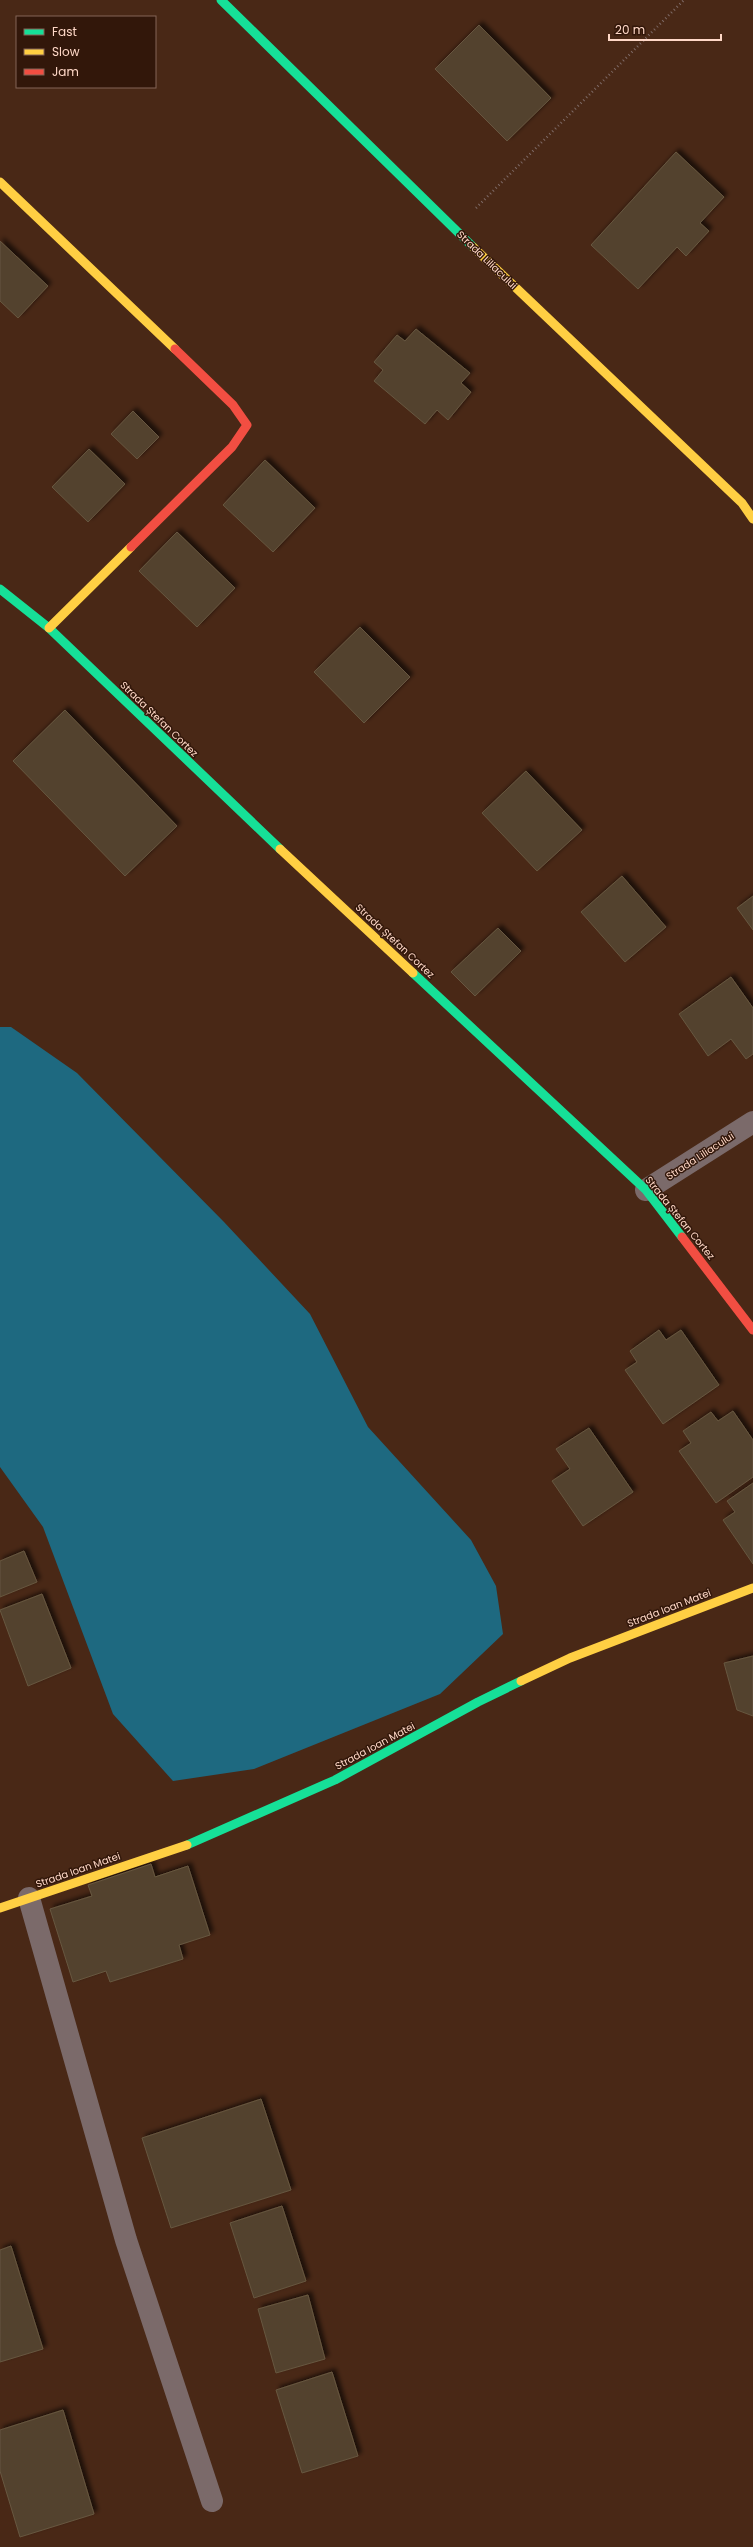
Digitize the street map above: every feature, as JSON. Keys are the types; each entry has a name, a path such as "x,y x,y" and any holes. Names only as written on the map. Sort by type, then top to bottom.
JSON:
{"street":[{"name":"Strada Liliacului","path":"220,0 454,229 742,503 753,519"},
{"path":"0,182 233,406 247,425 232,447 49,628"},
{"name":"Strada Ștefan Cortez","path":"0,589 49,628 220,794 646,1190 753,1330"},
{"name":"Strada Liliacului","path":"646,1190 753,1122"},
{"name":"Strada Ioan Matei","path":"0,1908 197,1842 336,1780 478,1702 570,1658 753,1588"},
{"path":"29,1898 126,2240 212,2501"}],"path":[{"path":"454,229 684,0"}],"water":[{"path":"0,1027 11,1027 77,1073 224,1222 310,1314 368,1427 471,1540 496,1586 503,1634 440,1694 254,1769 173,1781 113,1714 43,1527 0,1467"}],"building":[{"path":"479,25 551,98 507,141 435,69"},
{"path":"676,152 724,197 700,223 709,231 686,256 677,247 638,289 591,245"},
{"path":"0,241 48,286 18,318 0,301"},
{"path":"416,329 470,373 461,383 471,392 448,420 437,410 425,424 374,381 383,370 374,362 397,335 405,341"},
{"path":"133,411 159,437 137,459 111,434"},
{"path":"89,449 125,484 88,522 52,487"},
{"path":"265,460 315,508 273,552 223,505"},
{"path":"177,532 235,588 197,627 139,571"},
{"path":"360,627 410,677 364,723 314,672"},
{"path":"65,710 177,826 125,876 13,761"},
{"path":"526,771 582,830 537,871 482,813"},
{"path":"622,876 666,927 625,962 581,912"},
{"path":"753,896 753,930 737,908"},
{"path":"498,928 521,951 475,996 451,972"},
{"path":"731,977 753,1008 753,1054 746,1059 731,1039 708,1056 679,1014"},
{"path":"659,1330 666,1340 681,1330 719,1385 663,1424 625,1370 637,1362 630,1351"},
{"path":"733,1411 753,1440 753,1477 716,1503 679,1451 691,1443 683,1431 711,1412 718,1421"},
{"path":"589,1428 633,1492 583,1526 552,1481 570,1469 556,1449"},
{"path":"753,1483 753,1564 723,1520 735,1512 727,1501"},
{"path":"24,1551 37,1582 0,1597 0,1561"},
{"path":"42,1594 71,1668 28,1686 0,1610"},
{"path":"753,1656 753,1716 737,1710 724,1663"},
{"path":"151,1864 155,1877 188,1866 210,1935 179,1945 183,1959 110,1982 106,1971 73,1982 50,1909 92,1896 88,1885"},
{"path":"261,2099 291,2190 171,2228 142,2138"},
{"path":"282,2206 306,2281 254,2298 230,2223"},
{"path":"11,2246 43,2349 0,2362 0,2250"},
{"path":"308,2295 325,2359 276,2373 258,2309"},
{"path":"332,2372 358,2456 302,2473 276,2390"},
{"path":"63,2410 94,2514 20,2537 0,2471 0,2430"}],"traffic: fast":[{"path":"221,0 473,247"},
{"path":"0,589 49,628 280,849"},
{"path":"413,973 646,1190 682,1237"},
{"path":"187,1845 335,1780 478,1702 521,1681"}],"traffic: slow":[{"path":"0,182 175,349"},
{"path":"473,247 742,503 753,519"},
{"path":"49,628 131,547"},
{"path":"280,849 413,973"},
{"path":"521,1681 570,1658 753,1588"},
{"path":"0,1908 187,1845"}],"traffic: jam":[{"path":"131,547 232,447 247,425 233,405 175,349"},
{"path":"682,1237 753,1330"}]}
